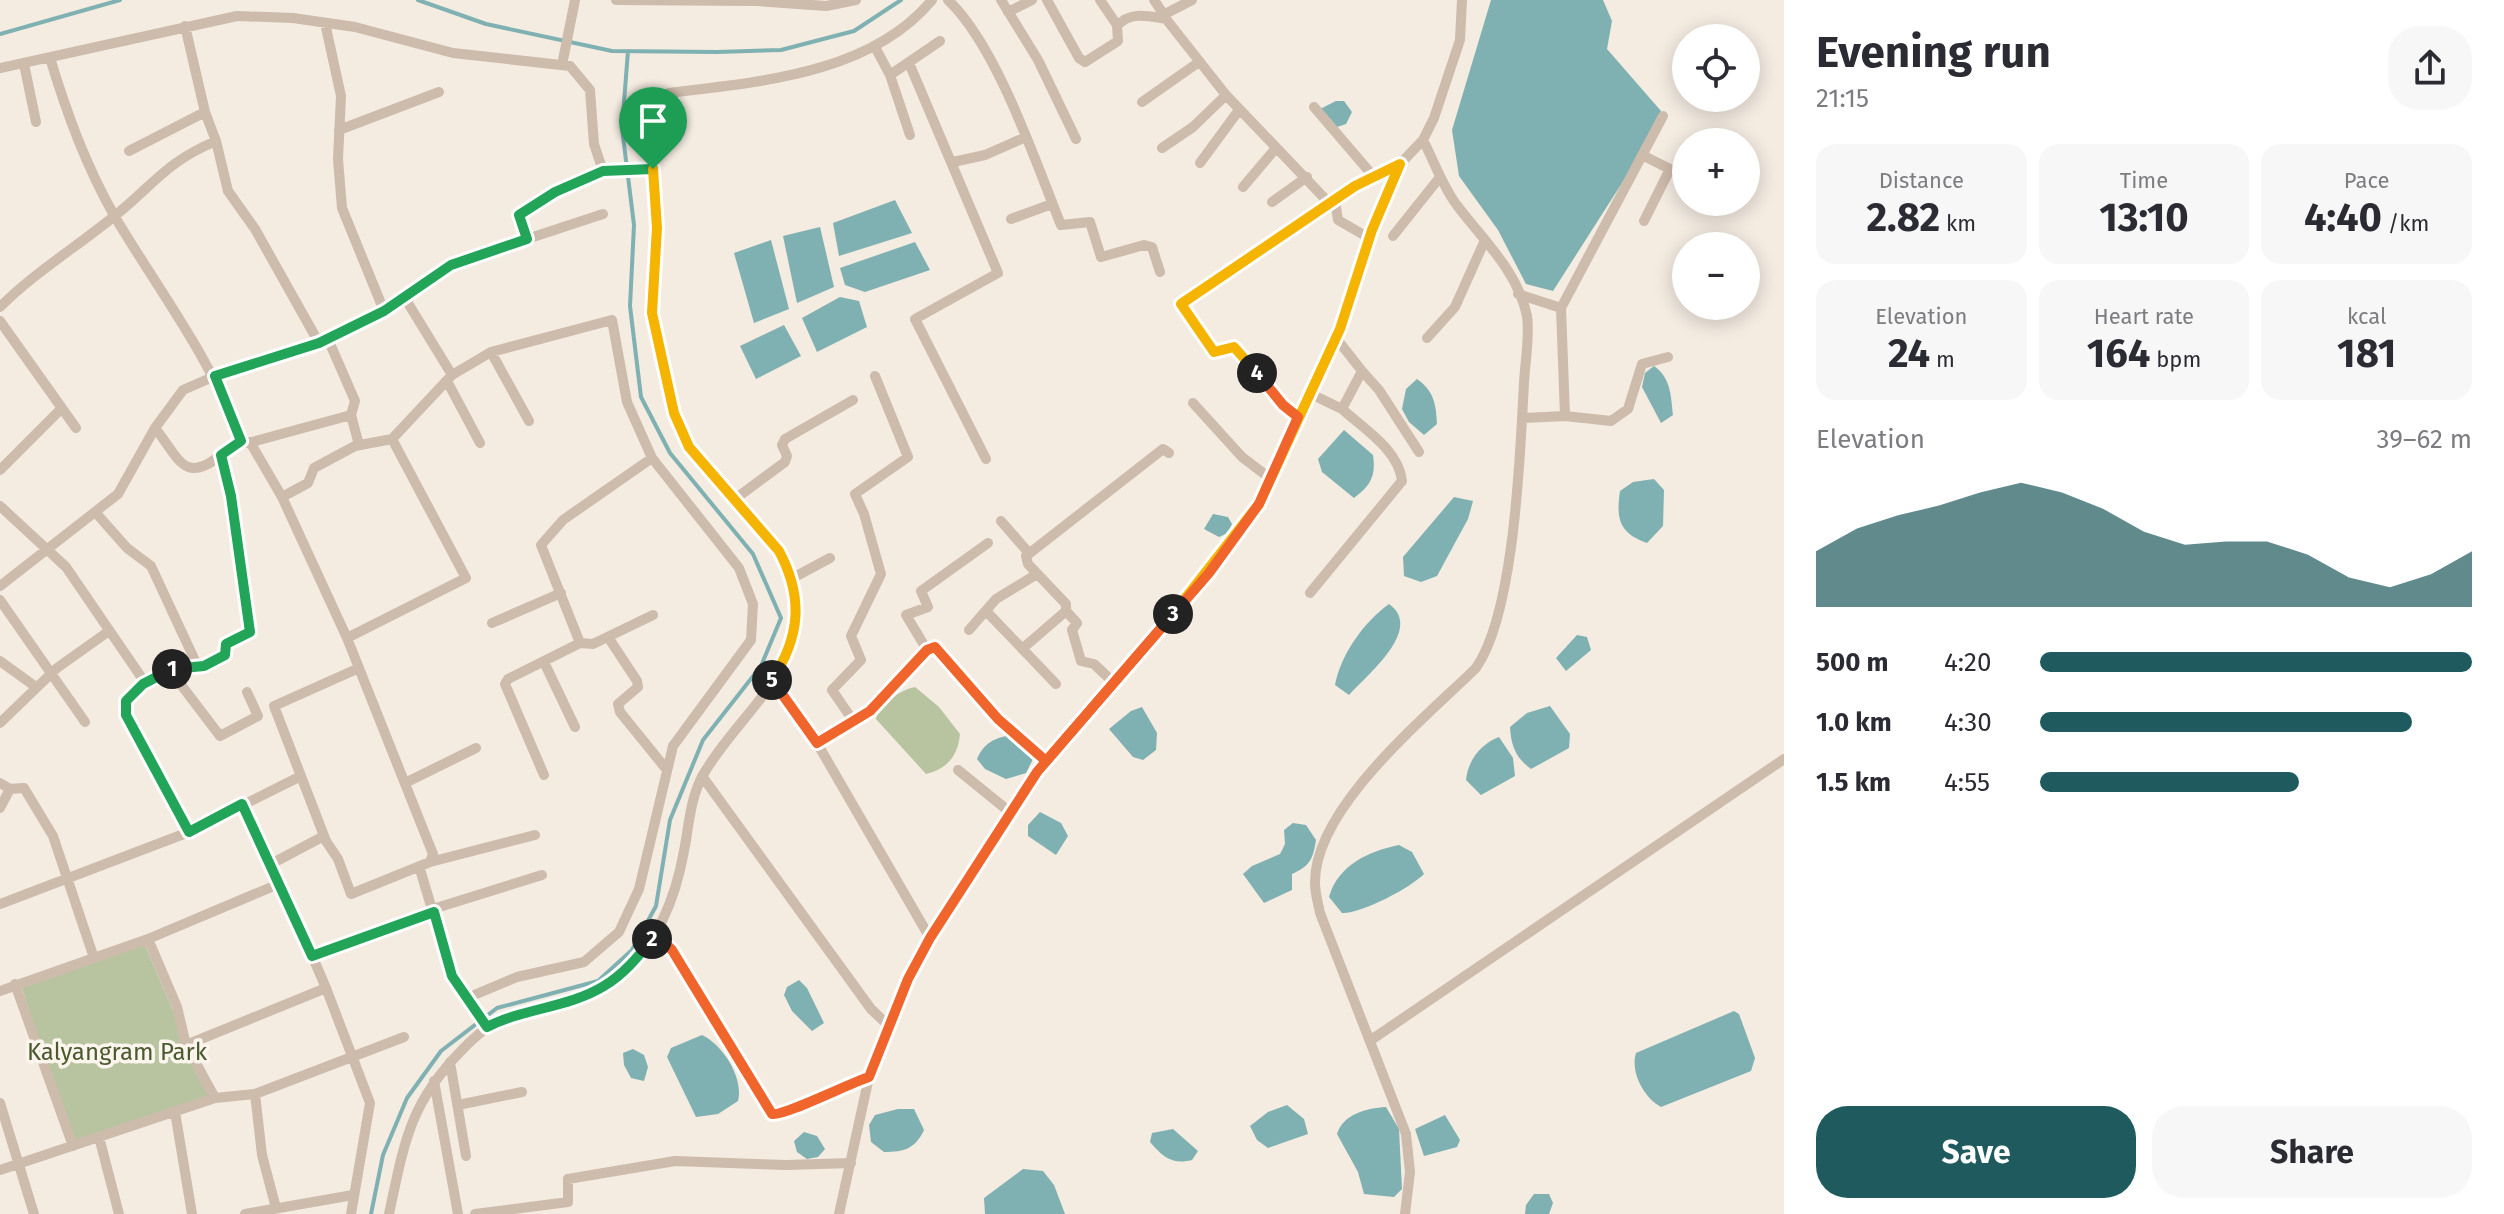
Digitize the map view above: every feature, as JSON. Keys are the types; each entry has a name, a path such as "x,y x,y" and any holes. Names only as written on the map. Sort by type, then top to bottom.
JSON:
{"street":[{"path":"562,65 575,0"},
{"path":"616,0 771,1 826,6 856,0"},
{"path":"389,1214 415,1110 434,1081 485,1025 602,988 628,968 656,935 675,894 690,811 702,776 770,682 795,634 797,622 789,580 779,551 689,447 674,413 657,348 652,313 657,228 650,115 655,103 669,93 808,71 875,47 912,23 932,0"},
{"path":"948,0 975,31 1026,137 1061,225 1090,222 1101,257 1144,245 1152,247 1160,272"},
{"path":"1001,0 1038,60 1076,139"},
{"path":"1008,12 1032,0"},
{"path":"1047,0 1082,61 1088,62 1118,41 1117,25 1100,0"},
{"path":"1154,0 1164,17 1239,110 1332,202 1338,220 1369,238"},
{"path":"1117,25 1143,15 1164,17 1192,0"},
{"path":"1298,417 1283,405 1236,349 1231,346 1214,352 1180,306 1332,202 1400,164 1423,140 1434,118 1460,40 1462,0"},
{"path":"0,68 237,16 271,16 355,27 453,53 570,66 590,90 594,144 603,171"},
{"path":"325,23 341,96 342,208 384,311"},
{"path":"185,26 228,191 255,229 323,341 355,401 351,415 359,445"},
{"path":"890,75 940,41"},
{"path":"875,47 890,75 910,135"},
{"path":"50,58 71,127 115,216 215,376 246,442 282,497 347,638 432,846 424,864 452,976 485,1025"},
{"path":"1142,102 1199,62"},
{"path":"909,63 998,273 915,319 986,459"},
{"path":"24,64 36,122"},
{"path":"339,130 439,92"},
{"path":"1162,148 1193,127 1226,95"},
{"path":"1314,107 1374,177"},
{"path":"1200,163 1239,110"},
{"path":"129,151 205,112"},
{"path":"1565,416 1561,308 1663,116"},
{"path":"953,162 985,155 1026,137"},
{"path":"1405,1214 1410,1192 1408,1142 1320,913 1315,881 1319,858 1331,830 1362,780 1476,668 1483,656 1509,559 1522,418 1527,317 1510,273 1440,177 1423,140"},
{"path":"0,307 24,283 115,216 164,169 183,155 216,141"},
{"path":"1243,187 1276,148"},
{"path":"1642,155 1670,169 1644,221"},
{"path":"839,1214 869,1077 930,938 1046,761 1112,681 1209,573 1259,504 1336,338 1369,238 1400,164"},
{"path":"527,239 518,219 523,212 603,171 653,169"},
{"path":"1272,202 1307,177"},
{"path":"1393,236 1440,177"},
{"path":"1011,219 1052,204"},
{"path":"0,586 118,494 155,428 183,390 215,376 323,341 384,311 403,295 451,265 603,214"},
{"path":"1427,338 1455,307 1485,240"},
{"path":"1518,294 1561,308"},
{"path":"403,295 449,378 480,443"},
{"path":"282,497 308,483 314,468 359,445 392,439 449,378 491,352 612,320 627,402 652,458 739,568 750,592 754,617 748,646 676,742 639,889 616,936 584,962 517,977 470,1003"},
{"path":"0,321 76,428"},
{"path":"0,341 10,332"},
{"path":"1336,338 1379,390 1419,452"},
{"path":"491,352 529,421"},
{"path":"1522,418 1565,416 1601,422 1616,419 1631,403 1639,367 1668,357"},
{"path":"1342,409 1362,371"},
{"path":"854,722 832,690 861,660 851,636 881,574 855,494 908,457 875,376"},
{"path":"1309,393 1342,409 1386,449 1401,471 1402,481 1310,593"},
{"path":"735,499 785,462 787,456 782,445 785,439 853,400"},
{"path":"1193,403 1242,457 1271,479"},
{"path":"0,470 62,408"},
{"path":"155,428 185,466 193,470 204,469 221,455 246,442 351,415"},
{"path":"347,638 466,578 392,439"},
{"path":"1112,681 1094,664 1081,661 1072,630 1077,623 1066,611 1066,604 1025,560 1028,552 1163,449 1169,453"},
{"path":"189,832 123,707 143,684 169,669 198,667 223,656 226,644 250,632 231,496 221,455"},
{"path":"580,643 541,550 543,541 563,520 652,458"},
{"path":"0,506 66,567 143,684"},
{"path":"96,513 127,548 151,566 198,667"},
{"path":"1001,521 1028,552"},
{"path":"927,650 906,615 928,607 921,591 988,543"},
{"path":"789,580 830,558"},
{"path":"969,630 996,599 1037,574"},
{"path":"492,623 561,593"},
{"path":"0,600 85,722"},
{"path":"986,611 1056,684"},
{"path":"1022,649 1066,611"},
{"path":"544,775 505,684 508,679 580,643 593,644 653,615"},
{"path":"0,723 21,707 52,673 109,631"},
{"path":"608,637 638,687 618,704 620,712 667,770"},
{"path":"817,743 870,711 927,650 936,647 998,719 1046,761"},
{"path":"0,661 36,687"},
{"path":"544,662 575,727"},
{"path":"359,668 274,706 324,836 338,859 351,894 424,864 535,835"},
{"path":"169,669 220,736 258,716 247,692"},
{"path":"770,682 817,743 930,938"},
{"path":"407,782 476,748"},
{"path":"1371,1040 1784,759"},
{"path":"958,770 1011,813"},
{"path":"0,904 189,832 301,776"},
{"path":"702,776 871,1009 889,1026"},
{"path":"0,808 5,786 22,787 27,792 53,836 94,958"},
{"path":"242,804 281,883 326,988 370,1103 351,1214"},
{"path":"271,864 324,836"},
{"path":"312,956 542,875"},
{"path":"0,991 148,939 281,883"},
{"path":"656,935 672,950 772,1114 786,1114 837,1087 869,1077"},
{"path":"148,939 177,1007 186,1045 215,1098"},
{"path":"15,984 73,1146"},
{"path":"186,1045 326,988"},
{"path":"0,1170 215,1098 255,1094 404,1037"},
{"path":"450,1062 466,1156"},
{"path":"434,1081 458,1214"},
{"path":"458,1105 522,1092"},
{"path":"255,1094 262,1155 276,1208"},
{"path":"0,1103 34,1214"},
{"path":"175,1112 192,1214"},
{"path":"99,1137 119,1214"},
{"path":"475,1214 568,1202 568,1179 664,1162 851,1163"},
{"path":"245,1214 353,1195"}],"green space":[{"path":"915,687 939,707 960,734 957,749 950,760 940,769 926,774 876,719 891,698"},
{"name":"Kalyangram Park","path":"145,945 210,1097 78,1144 71,1140 21,985"}],"water":[{"path":"1491,0 1603,0 1612,21 1607,49 1661,111 1629,172 1553,291 1526,284 1498,230 1459,176 1452,130"},
{"path":"1336,101 1344,101 1352,112 1346,124 1331,129 1320,109"},
{"path":"895,200 912,233 839,256 833,223"},
{"path":"820,227 834,287 797,303 783,236"},
{"path":"771,240 789,309 754,323 734,253"},
{"path":"915,242 930,270 865,292 845,285 840,268"},
{"path":"840,297 859,301 867,327 817,352 802,318"},
{"path":"784,325 801,356 756,379 740,346"},
{"path":"1654,366 1664,376 1672,401 1673,415 1661,423 1642,387 1645,373"},
{"path":"1417,379 1431,393 1436,410 1437,424 1424,435 1409,422 1402,409 1406,389"},
{"path":"1344,430 1373,455 1371,480 1354,498 1322,472 1318,459"},
{"path":"1654,479 1664,490 1663,526 1647,543 1625,530 1619,517 1620,491 1633,482"},
{"path":"1454,497 1473,501 1468,519 1437,576 1421,582 1404,576 1403,557"},
{"path":"1213,514 1228,517 1232,524 1228,533 1219,537 1204,529"},
{"path":"1389,604 1398,614 1400,626 1397,638 1379,664 1349,695 1335,685 1342,662 1363,629"},
{"path":"1577,635 1587,637 1591,650 1566,671 1556,658"},
{"path":"1550,706 1570,734 1569,748 1531,769 1515,751 1510,727 1527,713"},
{"path":"1142,707 1157,733 1156,750 1143,760 1133,757 1109,729 1131,711"},
{"path":"1011,735 1034,757 1026,773 1006,779 985,769 977,759 990,742"},
{"path":"1499,737 1513,758 1515,776 1481,795 1466,780 1469,766 1476,754"},
{"path":"1040,812 1061,823 1068,836 1056,855 1028,836 1028,825"},
{"path":"1293,823 1306,825 1316,840 1312,857 1307,865 1292,874 1292,890 1264,903 1243,874 1252,866 1280,854 1285,844 1284,830"},
{"path":"1399,845 1412,852 1424,874 1385,899 1342,913 1329,897 1340,876 1356,861"},
{"path":"799,980 807,988 824,1023 812,1031 792,1011 784,995 787,987"},
{"path":"1734,1011 1739,1014 1755,1058 1751,1071 1661,1107 1655,1103 1644,1091 1637,1076 1636,1053"},
{"path":"702,1035 717,1046 730,1063 739,1092 738,1101 718,1114 696,1117 667,1057 671,1048"},
{"path":"633,1049 644,1055 648,1067 644,1081 631,1078 624,1065 623,1053"},
{"path":"1287,1105 1304,1119 1308,1134 1268,1148 1257,1140 1250,1126 1268,1112"},
{"path":"1386,1107 1399,1129 1402,1189 1394,1197 1364,1194 1358,1172 1337,1134 1350,1117"},
{"path":"898,1109 914,1109 924,1130 908,1148 884,1152 871,1142 869,1125 875,1115"},
{"path":"1445,1115 1460,1140 1457,1147 1424,1156 1415,1129"},
{"path":"1173,1129 1198,1151 1192,1160 1168,1158 1150,1142 1152,1133"},
{"path":"804,1132 817,1136 825,1149 818,1157 807,1159 797,1152 794,1141"},
{"path":"1023,1169 1043,1171 1054,1185 1065,1214 985,1214 984,1198"},
{"path":"1534,1194 1549,1194 1553,1203 1549,1214 1525,1214 1526,1205"}],"waterway":[{"path":"0,34 120,0"},
{"path":"418,0 486,24 612,51 717,52 781,50 854,31 901,0"},
{"path":"371,1214 383,1155 407,1098 441,1051 497,1008 598,981 632,950 656,906 670,820 703,740 761,666 781,618 753,554 670,453 641,397 630,306 634,225 622,128 628,51"}],"route":[{"path":"653,169 603,171 555,192 519,215 527,239 451,265 403,295 384,311 319,343 215,376 241,441 221,455 231,496 250,632 226,644 225,655 211,663 165,671 143,684 123,707 189,832 242,804 312,956 434,912 452,976 487,1027 510,1015 562,1003 602,988 628,968 656,935 672,950 767,1109 778,1116 837,1087 869,1077 908,979 930,938 971,879 1037,772 1112,681 1209,573 1259,504 1270,482 1309,393 1340,329 1372,230 1400,164 1355,186 1181,304 1214,352 1231,346 1236,349 1283,405 1298,417 1259,504 1209,573 1156,635 1112,681 1046,761 998,719 935,647 927,650 870,711 817,743 770,682 783,662 797,622 786,565 779,551 689,447 674,413 657,348 652,313 657,228 653,169"}]}
